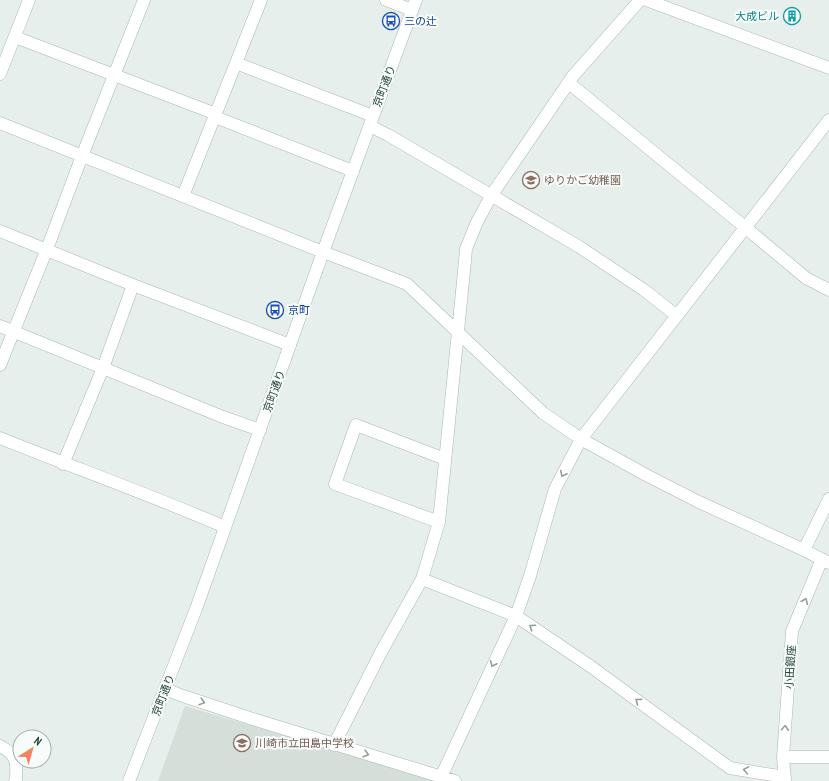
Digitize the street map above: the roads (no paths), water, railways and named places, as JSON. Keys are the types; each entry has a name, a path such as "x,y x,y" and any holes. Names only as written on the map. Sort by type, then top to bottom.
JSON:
{"street":[{"path":"0,74 29,0"},
{"path":"0,365 144,0"},
{"path":"183,196 261,0"},
{"path":"386,0 414,5"},
{"path":"334,745 381,652 422,579 439,522 466,249 477,222 491,196 573,76 640,0"},
{"path":"646,0 829,68"},
{"name":"京町通り","path":"130,781 196,609 323,252 414,5"},
{"path":"15,37 353,171"},
{"path":"236,63 371,121 388,135 578,246 644,290 677,316"},
{"path":"569,83 806,278 829,290"},
{"path":"441,777 516,616 530,576 556,489 580,439 829,120"},
{"path":"0,123 407,284 542,412 580,439 699,502 826,561"},
{"path":"0,231 133,285 290,345"},
{"path":"63,464 103,368 133,285"},
{"path":"0,326 223,417 260,430"},
{"path":"439,522 335,484 356,425 445,459"},
{"path":"0,438 225,527"},
{"path":"804,550 829,499"},
{"name":"小田銀座","path":"785,779 783,757 792,631 826,561"},
{"path":"422,579 516,616 590,666 730,768 785,779"},
{"path":"165,689 242,716 455,781"},
{"path":"0,746 12,755 17,764 15,781"},
{"path":"783,757 829,757"}],"place":[{"name":"大成ビル","path":"792,16"},
{"name":"三の辻","path":"391,21"},
{"name":"ゆりかご幼稚園","path":"531,180"},
{"name":"京町","path":"275,310"},
{"name":"川崎市立田島中学校","path":"242,743"}]}
